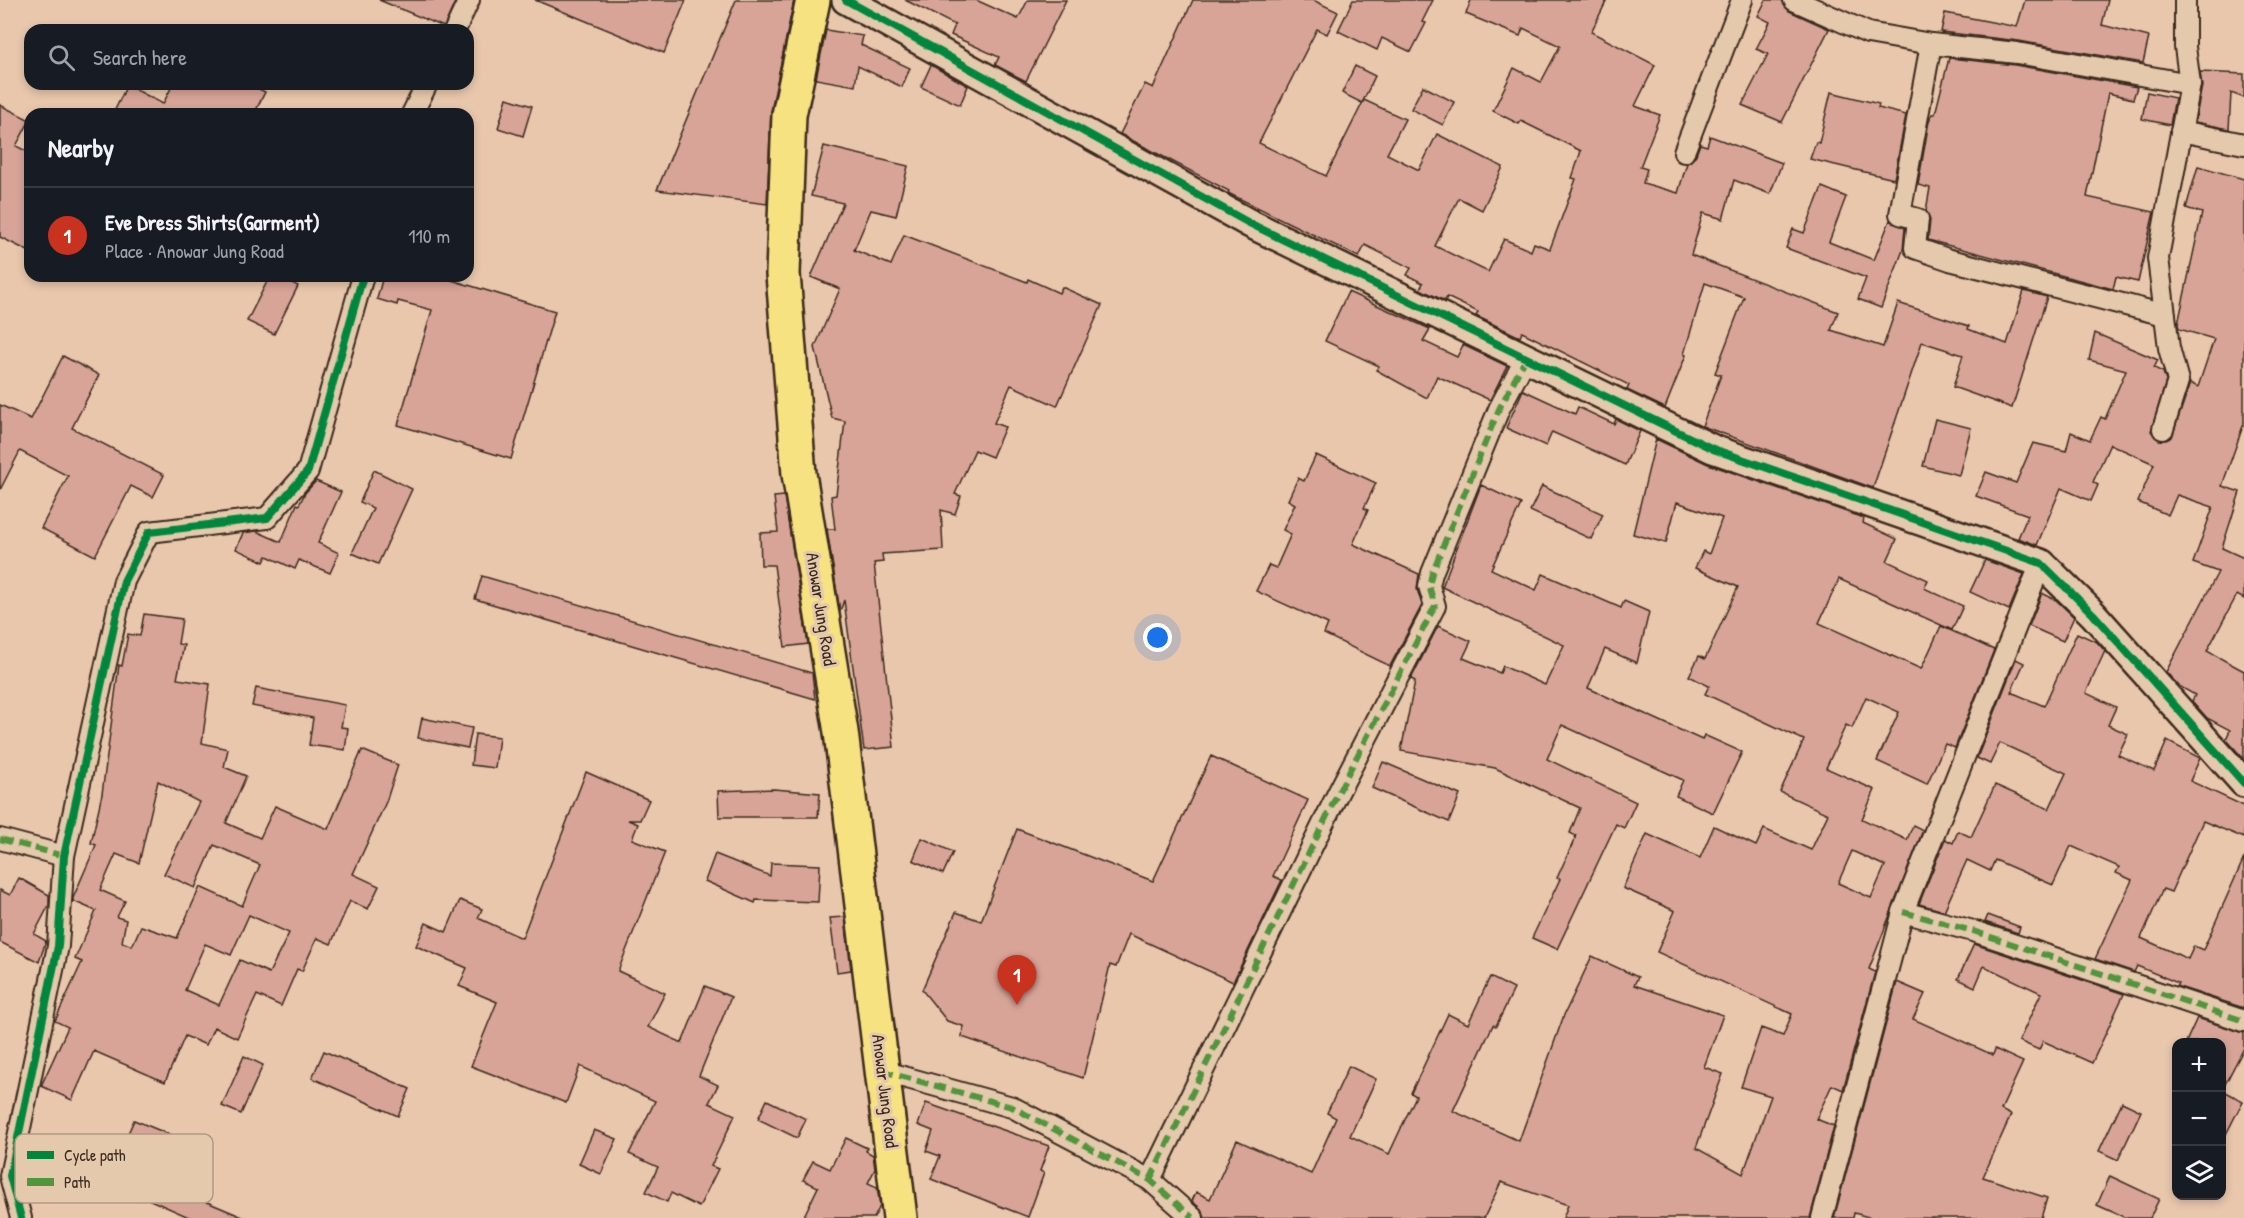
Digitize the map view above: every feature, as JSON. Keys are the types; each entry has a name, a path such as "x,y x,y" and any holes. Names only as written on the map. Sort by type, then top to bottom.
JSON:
{"highway":[{"name":"Anowar Jung Road","path":"813,0 789,115 783,274 799,474 841,732 900,1218"}],"street":[{"path":"458,24 469,0"},
{"path":"846,0 1249,223 1713,448 2041,563 2093,614 2244,783"},
{"path":"1684,153 1742,0"},
{"path":"1794,0 1868,33 1930,44 2017,53 2190,84"},
{"path":"2163,429 2178,381 2169,348 2158,258 2190,84 2185,47 2185,0"},
{"path":"1930,44 1900,214 1918,219 1915,248 1950,260 2165,315"},
{"path":"415,108 424,90"},
{"path":"2181,130 2244,144"},
{"path":"19,1134 58,946 64,856 124,581 149,532 267,518 308,471 361,282"},
{"path":"1150,1180 1338,791 1435,606 1429,586 1432,573 1499,409 1526,358"},
{"path":"1822,1218 1903,912 2041,563"},
{"path":"0,839 64,856"},
{"path":"1903,912 1973,931 2244,1021"},
{"path":"882,1071 1012,1107 1150,1180 1193,1218"},
{"path":"15,1152 10,1176 15,1195"},
{"path":"17,1203 21,1218"}],"building":[{"path":"379,0 456,0 445,24 437,24"},
{"path":"535,0 686,0 664,53"},
{"path":"736,0 794,0 771,111 767,204 657,190"},
{"path":"905,0 976,0 1018,19 1028,0 1066,0 1026,81 995,65 999,57 951,35 955,25"},
{"path":"1193,0 1313,0 1338,12 1327,34 1317,29 1259,143 1326,176 1364,100 1405,119 1387,154 1419,170 1437,134 1503,167 1482,210 1459,198 1435,246 1488,272 1504,239 1531,251 1534,243 1550,249 1576,179 1572,178 1581,151 1521,121 1519,124 1493,111 1514,68 1541,82 1560,46 1523,28 1520,36 1466,14 1471,0 1607,0 1591,32 1655,65 1635,106 1660,115 1640,167 1647,169 1643,183 1678,193 1687,163 1695,157 1700,144 1707,146 1710,136 1782,163 1770,194 1734,180 1723,219 1703,213 1691,255 1838,312 1831,330 1883,347 1898,303 1969,326 1968,329 2007,344 2024,291 2047,297 2012,408 1953,387 1963,355 1922,342 1873,488 1702,426 1721,375 1715,373 1744,297 1705,283 1684,354 1686,355 1665,408 1627,390 1629,385 1522,332 1520,337 1476,316 1478,312 1447,297 1445,301 1420,289 1423,283 1407,275 1411,268 1365,245 1359,257 1228,193 1229,191 1120,134 1145,84 1153,88"},
{"path":"1353,0 1433,0 1422,22 1426,23 1411,52 1382,38 1377,50 1338,31"},
{"path":"1766,0 1782,0 1789,11 1829,29 1782,122 1742,105 1768,54 1756,49 1770,22 1758,16"},
{"path":"2025,0 2108,0 2102,25 2149,37 2143,63 2019,41 1941,32 1945,13 2017,27"},
{"path":"826,30 863,36 861,45 910,68 902,87 858,66 855,86 816,79"},
{"path":"1949,58 2015,65 2137,87 2133,99 2108,93 2087,197 2154,212 2138,282 2116,277 2113,289 1928,240 1930,220 1926,211 1930,188 1918,185 1929,121 1932,114 1935,114"},
{"path":"931,65 968,86 960,105 921,87"},
{"path":"1355,66 1375,76 1362,103 1342,93"},
{"path":"2200,72 2244,74 2244,98 2231,93 2229,129 2195,122 2202,86"},
{"path":"1423,86 1454,102 1443,125 1411,109"},
{"path":"125,90 136,90 163,104 170,90 261,90 265,92 257,108 116,108"},
{"path":"1831,92 1879,104 1878,108 1906,115 1894,179 1810,159 1816,142 1819,143"},
{"path":"2147,92 2175,98 2170,125 2142,119"},
{"path":"507,98 532,106 523,136 498,128"},
{"path":"0,105 24,117 24,131 16,146 24,150 24,249 0,237"},
{"path":"824,146 908,166 896,216 871,210 854,250 891,265 904,235 1027,282 1028,279 1059,293 1062,287 1102,305 1057,406 1011,385 994,423 1005,427 992,457 975,450 955,494 961,496 955,514 941,510 943,550 882,554 883,562 874,563 894,747 864,750 844,600 840,612 827,529 835,529 831,496 836,495 845,421 832,418 815,347 840,289 811,277 843,203 811,196"},
{"path":"2198,166 2244,179 2244,423 2222,486 2240,492 2222,548 2244,558 2244,599 2237,595 2207,651 2244,671 2244,759 2226,739 2230,730 2207,718 2192,701 2195,695 2179,686 2166,672 2218,572 2193,563 2213,507 2177,495 2168,515 2138,502 2154,464 2110,444 2093,482 2098,485 2091,501 2061,488 2037,545 2018,538 2028,515 1976,496 1986,472 2016,483 2033,443 2066,451 2071,432 2090,440 2101,417 2105,419 2126,370 2089,360 2095,333 2158,360 2154,368 2163,372 2166,381 2151,431 2159,440 2172,437 2190,383 2198,387 2214,339 2179,329 2178,324 2202,213 2186,208"},
{"path":"1822,187 1846,197 1829,242 1874,260 1890,220 1905,228 1903,250 1881,308 1858,299 1866,278 1786,248 1793,229 1804,233"},
{"path":"267,282 290,282 298,286 274,334 247,321"},
{"path":"381,282 458,282 555,311 511,459 398,425 432,310 398,301 397,305 377,299"},
{"path":"1348,292 1430,329 1423,341 1457,357 1463,345 1507,366 1490,400 1437,376 1427,398 1376,370 1379,366 1325,341"},
{"path":"63,356 99,375 72,428 164,475 153,497 131,486 95,556 41,528 68,476 20,451 0,490 0,405 31,419"},
{"path":"1523,390 1575,414 1578,407 1614,424 1616,419 1640,431 1625,465 1552,432 1546,446 1506,428"},
{"path":"1935,419 1971,428 1959,475 1923,466"},
{"path":"1656,439 1708,464 1864,518 1863,523 1897,539 1887,561 1928,580 1924,588 1963,606 1952,630 1839,579 1819,623 1921,669 1941,626 1994,650 1955,748 1945,744 1927,784 1877,761 1899,712 1866,697 1852,728 1846,725 1826,768 1875,790 1862,819 1907,840 1913,825 1923,830 1869,969 1875,972 1843,1090 1832,1085 1816,1119 1834,1126 1810,1218 1563,1218 1568,1205 1501,1182 1484,1218 1205,1218 1201,1209 1192,1201 1196,1192 1210,1199 1237,1140 1311,1174 1336,1118 1327,1113 1349,1066 1376,1079 1350,1136 1389,1154 1416,1096 1411,1093 1448,1014 1468,1024 1490,977 1514,989 1496,1026 1493,1025 1453,1111 1519,1141 1564,1015 1592,956 1638,977 1634,985 1723,1015 1704,1067 1723,1074 1696,1148 1743,1174 1771,1096 1741,1087 1761,1028 1783,1036 1792,1014 1657,952 1675,911 1623,888 1647,834 1700,858 1714,826 1756,846 1764,829 1811,850 1828,814 1780,792 1804,740 1705,694 1709,686 1689,676 1699,656 1705,659 1738,587 1695,568 1703,551 1709,554 1722,518 1677,502 1666,543 1633,534","holes":["1852,851 1885,866 1871,898 1838,883"]},
{"path":"1316,455 1376,483 1364,508 1368,510 1353,544 1419,574 1417,589 1422,605 1390,666 1324,634 1328,624 1256,591 1269,565 1276,568 1291,534 1283,530 1295,504 1288,500 1298,478 1304,481"},
{"path":"374,470 412,489 378,564 352,553 373,508 360,502"},
{"path":"316,481 341,492 318,543 339,553 330,573 299,560 295,569 267,556 264,562 236,549 243,533 256,531 281,542 297,504 299,505 305,493"},
{"path":"1481,485 1521,504 1491,569 1536,590 1543,574 1621,608 1624,601 1649,612 1637,663 1605,649 1588,688 1702,740 1704,735 1742,752 1713,813 1676,796 1683,780 1562,725 1547,759 1636,802 1624,828 1616,824 1557,949 1532,938 1560,879 1557,878 1576,836 1570,833 1580,808 1495,768 1401,751 1415,681 1411,679 1438,626 1471,641 1463,658 1500,673 1503,666 1545,685 1564,645 1442,587"},
{"path":"1542,486 1603,514 1591,539 1530,511"},
{"path":"784,496 808,644 785,647 774,565 761,565 760,533 778,532 774,497"},
{"path":"1985,560 2024,574 2009,610 1970,592"},
{"path":"482,576 812,673 815,699 475,599"},
{"path":"2042,593 2056,600 2074,617 2063,641 2029,626"},
{"path":"144,614 182,619 178,644 184,645 177,679 210,684 202,743 228,749 224,767 246,776 226,823 260,838 275,806 328,829 362,750 398,765 386,802 353,874 379,886 368,909 350,901 331,944 317,938 302,971 297,969 281,1006 257,995 237,1038 214,1027 206,1045 185,1036 165,1082 94,1051 72,1100 41,1086 68,1027 55,1021 82,962 75,959 96,911 73,901 73,898 96,845 91,843 102,794 119,665 122,666 128,634 140,636","holes":["158,781 199,802 164,874 195,888 214,845 260,865 242,906 200,887 177,938 141,926 132,946 122,942 126,920 117,917 125,901 100,890 116,854 139,863","249,915 289,933 269,973 240,960 219,1005 185,990 205,944 231,955"]},
{"path":"2077,633 2097,642 2105,651 2086,693 2116,707 2108,725 2128,734 2118,755 2154,771 2167,741 2200,758 2190,781 2244,806 2244,838 2203,821 2171,892 2163,889 2141,938 2188,959 2194,946 2203,950 2244,858 2244,1008 2176,986 2178,983 2137,966 2134,972 2095,959 2132,880 2116,873 2119,867 2071,846 2053,885 1995,860 1990,871 1967,860 1944,911 1919,904 1945,839 1953,843 1958,831 1971,837 1995,785 2049,809 2066,773 2000,743 1990,764 1977,758 2016,659 2024,663 2011,692 2044,706"},
{"path":"256,688 345,705 341,727 348,728 345,750 309,745 313,718 252,706"},
{"path":"422,718 472,728 468,748 418,738"},
{"path":"475,734 499,737 495,768 471,765"},
{"path":"1211,756 1308,800 1273,876 1282,880 1233,982 1129,934 1116,967 1110,965 1083,1078 962,1037 963,1026 947,1021 922,990 956,912 981,921 1017,829 1153,881"},
{"path":"1383,762 1460,795 1449,822 1372,788"},
{"path":"586,772 649,800 640,820 628,820 638,824 632,839 665,852 618,971 665,993 648,1027 682,1043 705,986 731,997 699,1076 718,1085 709,1103 735,1115 711,1166 718,1169 699,1207 671,1193 667,1202 646,1192 658,1167 629,1154 655,1101 580,1066 566,1103 471,1066 497,1002 459,986 467,968 416,946 426,923 446,932 460,900 482,909 478,918 522,938"},
{"path":"774,789 820,793 818,817 719,817 718,791"},
{"path":"922,838 953,852 943,874 913,860"},
{"path":"715,854 770,876 771,863 820,865 818,902 756,900 755,903 705,881"},
{"path":"19,878 49,895 49,905 34,934 46,941 39,962 0,942 0,890 10,895"},
{"path":"1988,915 2020,927 2018,933 1985,922"},
{"path":"845,917 851,970 837,972 830,918"},
{"path":"1974,944 2124,994 2092,1063 2043,1041 2039,1050 2019,1041 2041,993 1984,966 1975,987 1958,979"},
{"path":"1897,982 1925,994 1913,1019 1993,1055 1995,1049 2023,1062 2001,1110 2011,1115 1983,1177 2047,1198 2041,1218 1872,1218 1854,1213 1853,1218 1834,1218"},
{"path":"2197,1018 2244,1033 2244,1048 2226,1082 2226,1038 2188,1038"},
{"path":"324,1051 410,1089 398,1116 312,1078"},
{"path":"244,1056 263,1065 241,1114 222,1106"},
{"path":"2226,1092 2243,1101 2226,1134"},
{"path":"767,1100 806,1119 797,1138 758,1119"},
{"path":"2122,1102 2141,1111 2118,1160 2099,1151"},
{"path":"926,1103 1049,1146 1040,1171 1044,1173 1028,1217 931,1179 940,1156 926,1151 933,1131 918,1125"},
{"path":"134,1120 168,1134 128,1134"},
{"path":"594,1130 617,1139 601,1174 579,1164"},
{"path":"846,1138 867,1148 866,1151 873,1155 875,1169 868,1183 877,1187 880,1206 874,1218 803,1218 818,1187 803,1180 813,1161 830,1169"},
{"path":"2110,1176 2159,1199 2150,1218 2126,1218 2097,1205"},
{"path":"157,1203 209,1203 245,1218 191,1218"}],"marked path":[{"path":"1150,1180 1339,791 1435,606 1429,586 1432,573 1499,409 1526,358"},
{"path":"0,839 64,856"},
{"path":"1903,912 1973,931 2244,1021"},
{"path":"882,1071 1012,1107 1150,1180 1193,1218"}],"cycle path":[{"path":"846,0 1249,223 1713,449 2041,563 2093,614 2244,783"},
{"path":"19,1134 58,946 64,856 124,581 149,532 267,518 308,471 361,282"},
{"path":"15,1152 10,1176 15,1195"},
{"path":"17,1203 21,1218"}],"place":[{"name":"Eve Dress Shirts(Garment)","path":"1017,1005"}]}
